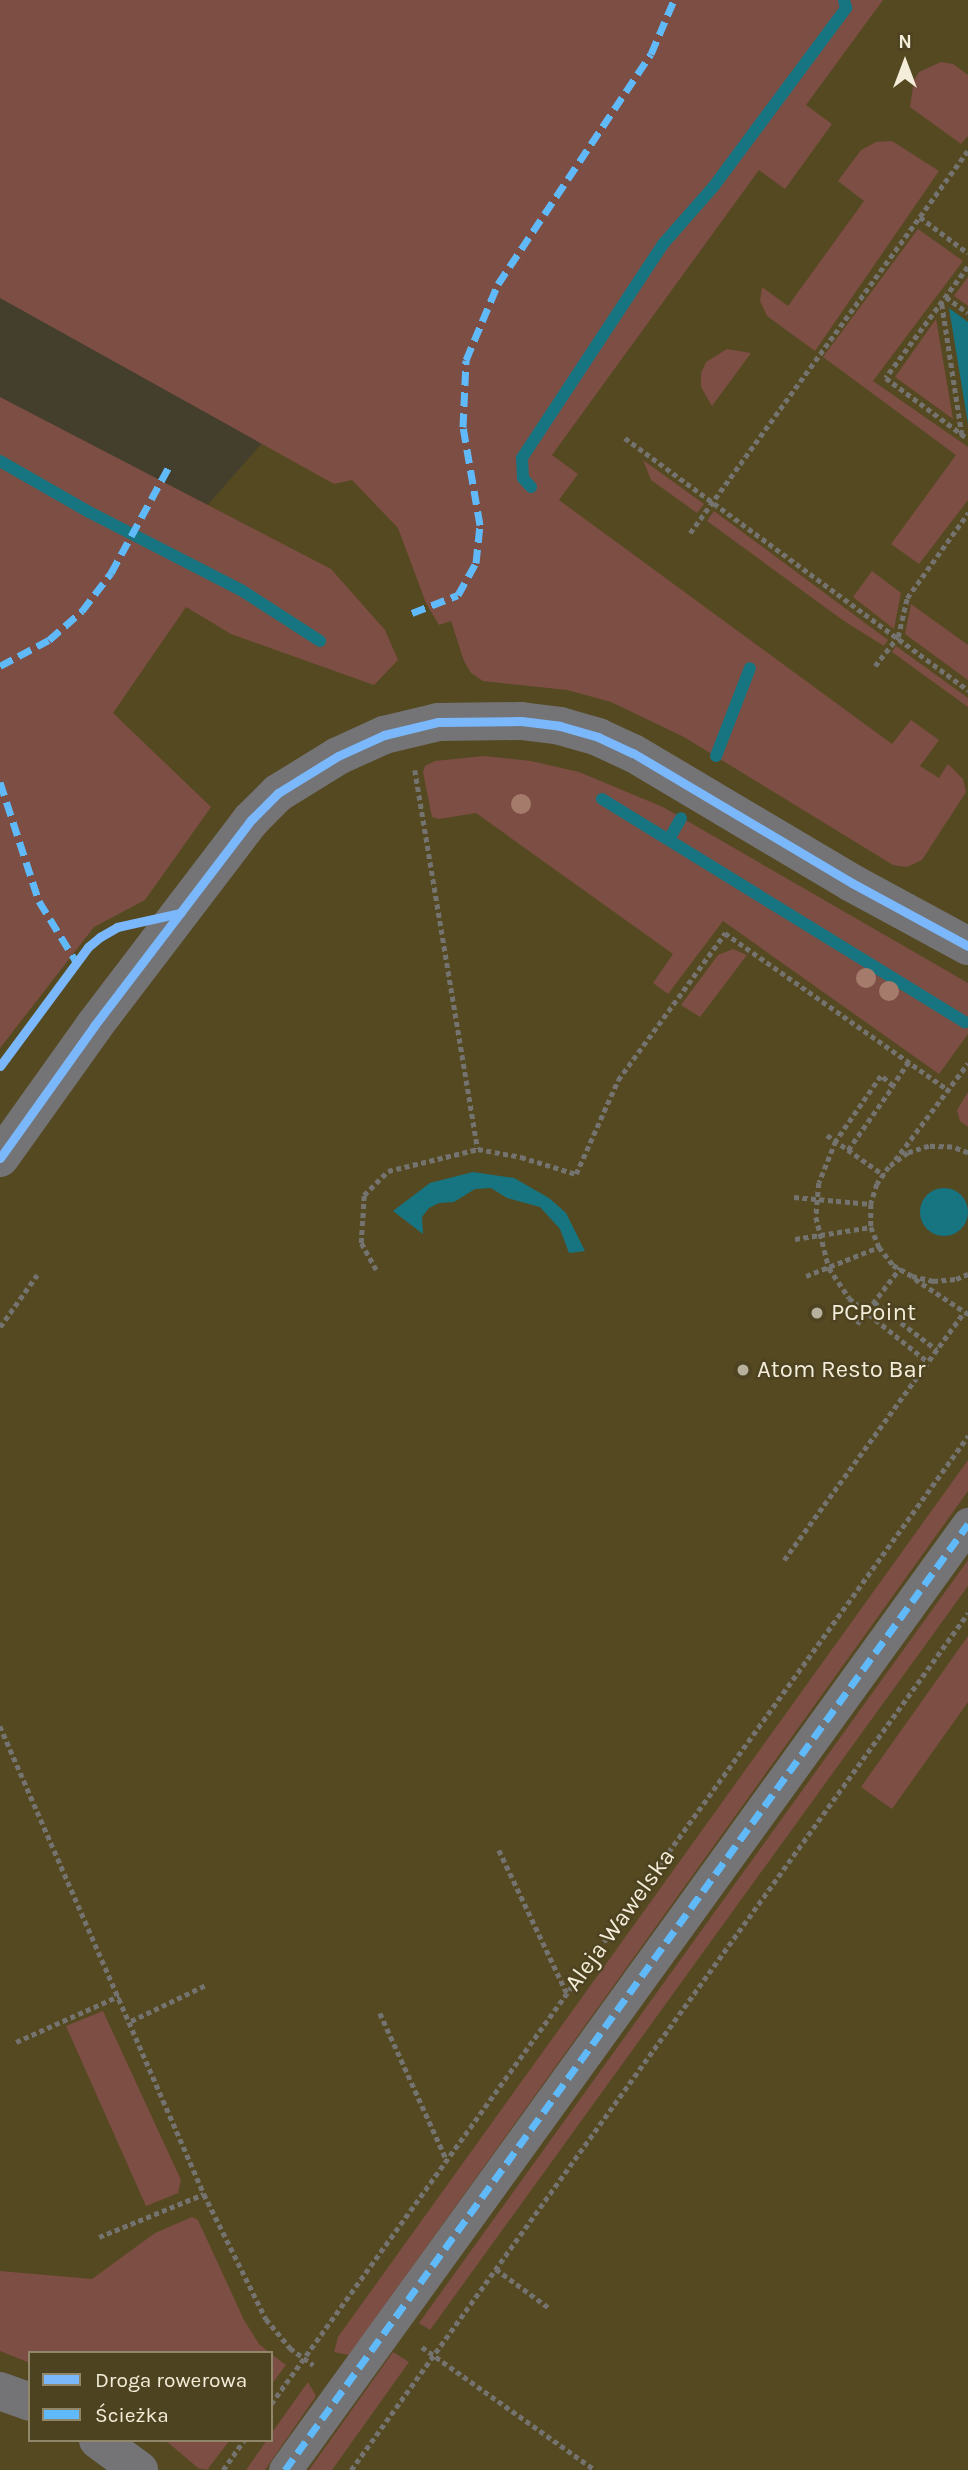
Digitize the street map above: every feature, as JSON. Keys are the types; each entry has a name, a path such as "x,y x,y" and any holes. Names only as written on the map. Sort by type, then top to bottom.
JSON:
{"street":[{"path":"0,1158 94,1026 250,820 299,778 355,747 384,735 438,722 521,721 560,726 598,737 633,753 852,883 968,946"},
{"name":"Aleja Wawelska","path":"285,2470 968,1524"},
{"path":"0,2391 28,2401"},
{"path":"101,2442 139,2470"}],"path":[{"path":"690,533 968,151"},
{"path":"920,218 968,253"},
{"path":"966,438 886,378 968,267"},
{"path":"946,297 968,313"},
{"path":"941,303 966,438"},
{"path":"625,438 968,690"},
{"path":"875,666 898,637 908,598 968,513"},
{"path":"413,760 478,1149"},
{"path":"376,1270 361,1243 364,1195 388,1171 478,1149 521,1157 576,1174 618,1080 725,933 948,1090"},
{"path":"848,1150 909,1062"},
{"path":"784,1560 966,1313 900,1268 879,1247 871,1227 871,1204 877,1184 968,1063"},
{"path":"893,1086 881,1076 836,1141 819,1182 819,1235 830,1268 849,1298 865,1314 928,1362"},
{"path":"827,1135 884,1175"},
{"path":"889,1167 908,1153 929,1146 952,1147 968,1153"},
{"path":"794,1197 871,1204"},
{"path":"794,1239 871,1227"},
{"path":"806,1276 879,1247"},
{"path":"857,1324 900,1268"},
{"path":"912,1276 933,1281 956,1279 968,1274"},
{"path":"0,1327 37,1275"},
{"path":"874,1302 937,1350"},
{"path":"351,2470 968,1613"},
{"path":"0,1726 131,2021 204,2194 266,2319 290,2348 342,2388"},
{"path":"499,1850 568,1994"},
{"path":"131,2021 206,1985"},
{"path":"16,2042 120,1996"},
{"path":"380,2013 447,2161"},
{"path":"99,2237 204,2194"},
{"path":"496,2269 549,2308"},
{"path":"435,2355 595,2470"},
{"path":"223,2470 243,2442"}],"shaded area":[{"path":"0,0 883,0 806,105 832,124 785,189 759,170 552,455 578,474 559,500 892,744 911,720 939,740 920,766 939,778 948,764 963,779 966,792 922,860 907,867 893,865 684,737 611,702 567,690 483,681 471,673 464,661 451,621 439,625 426,603 398,528 352,480 334,484 0,298"},
{"path":"654,0 968,0 968,2470 0,2470 0,830 203,510"},
{"path":"941,62 953,64 968,75 968,136 961,144 910,107 914,80 919,72"},
{"path":"892,141 939,171 815,351 767,316 760,301 762,287 788,306 864,201 838,181 861,150 876,142"},
{"path":"918,229 963,261 873,381 968,447 968,500 919,564 891,544 956,455 823,357"},
{"path":"968,277 968,306 954,296"},
{"path":"936,319 953,419 895,377"},
{"path":"727,349 751,353 712,406 701,387 701,373 706,362"},
{"path":"0,397 331,569 385,630 398,660 374,685 231,634 186,607 113,713 211,807 145,900 94,927 0,1048"},
{"path":"643,460 704,504 697,513 651,480"},
{"path":"714,511 888,640 884,646 844,621 707,521"},
{"path":"872,571 901,593 894,629 853,597"},
{"path":"911,604 968,645 968,680 905,634"},
{"path":"896,646 968,698 968,707 892,652"},
{"path":"484,756 531,761 579,772 663,807 968,983 968,1034 939,1074 723,921 668,994 653,983 673,954 476,813 439,819 432,817 423,772 425,766 435,761"},
{"path":"733,949 747,955 700,1017 681,1005 718,955"},
{"path":"968,1092 968,1127 960,1121 957,1110"},
{"path":"968,1460 968,1491 349,2355 334,2352 338,2337"},
{"path":"968,1560 968,1586 430,2330 419,2323"},
{"path":"968,1636 968,1702 892,1809 861,1787"},
{"path":"103,2011 181,2180 178,2193 146,2206 66,2026"},
{"path":"192,2217 198,2220 244,2320 259,2344 268,2351 28,2351 28,2362 0,2351 0,2271 92,2279 155,2233"},
{"path":"393,2352 409,2362 332,2470 309,2470"},
{"path":"273,2355 286,2365 273,2382"},
{"path":"308,2382 316,2396 265,2470 246,2470 266,2442 273,2442 273,2431"},
{"path":"167,2442 228,2442 207,2470 198,2468"}],"water":[{"path":"949,308 968,322 968,424"},
{"path":"473,1172 514,1178 549,1198 566,1213 585,1251 569,1253 560,1229 540,1207 507,1198 491,1188 475,1189 454,1202 439,1203 429,1208 422,1217 423,1234 393,1211 430,1183"},
{"path":"944,1188 961,1195 968,1212 961,1229 944,1236 927,1229 920,1212 927,1195"}],"waterway":[{"path":"531,487 523,478 522,458 664,243 714,186 846,8 844,0"},
{"path":"0,461 89,512 241,590 320,641"},
{"path":"716,756 750,668"},
{"path":"602,799 965,1022"},
{"path":"669,839 681,818"}],"marked path":[{"path":"412,613 458,595 476,563 480,525 463,427 466,360 498,284 651,54 674,0"},
{"path":"0,666 49,640 82,611 111,573 170,465"},
{"path":"0,782 39,901 77,963"},
{"path":"285,2470 968,1524"}],"cycle path":[{"path":"0,1158 94,1026 251,820 278,793 338,756 384,735 438,722 521,721 560,726 598,737 633,753 852,883 968,946"},
{"path":"0,1066 88,947 117,927 180,913"}],"place":[{"name":"PCPoint","path":"817,1313"},
{"name":"Atom Resto Bar","path":"743,1370"}]}
